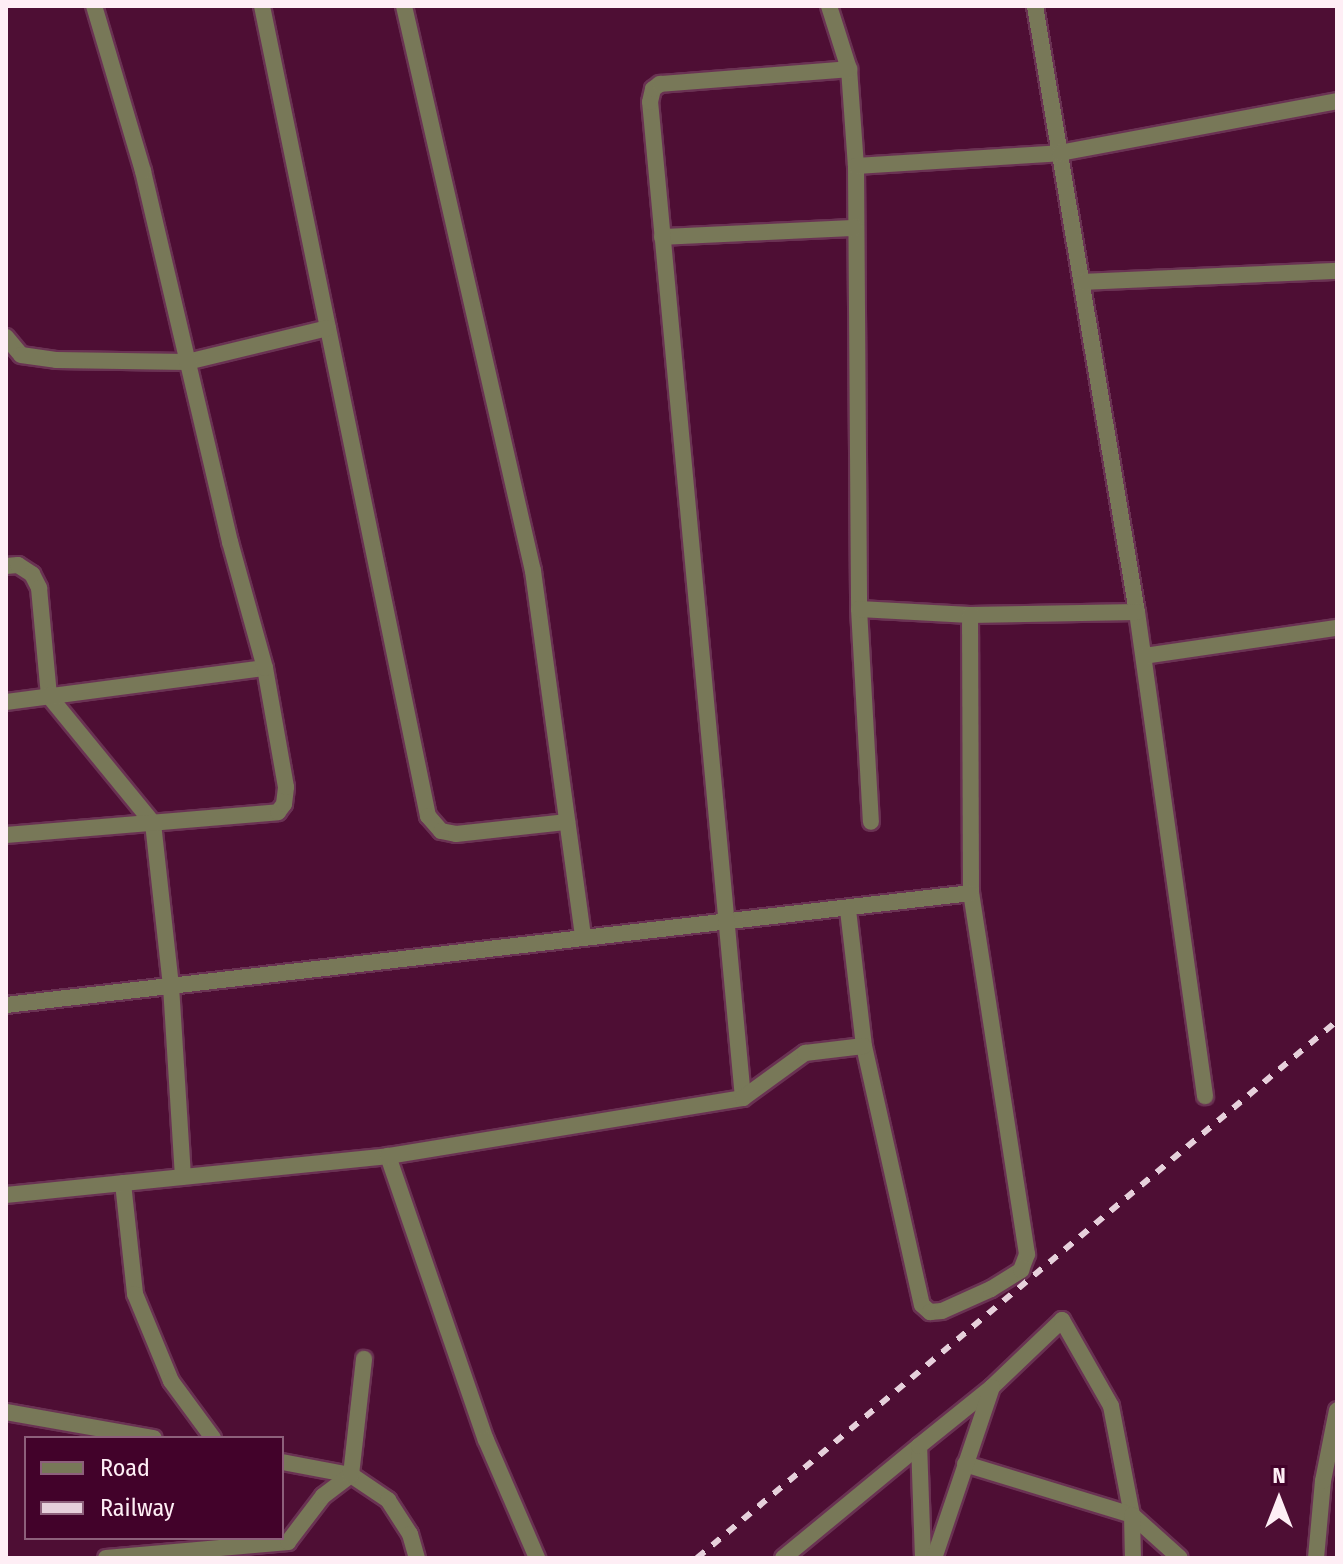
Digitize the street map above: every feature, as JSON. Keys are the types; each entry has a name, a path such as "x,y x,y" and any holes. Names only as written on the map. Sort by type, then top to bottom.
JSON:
{"street":[{"path":"6,835 278,812 284,804 286,787 265,668 230,542 143,171 94,6"},
{"path":"262,6 428,816 441,831 456,834 567,822"},
{"path":"404,6 533,571 583,936"},
{"path":"829,6 849,69 856,166 859,609 871,822"},
{"path":"1035,6 1144,656 1205,1096"},
{"path":"743,1098 650,102 653,89 660,84 849,69"},
{"path":"856,166 1060,153 1337,101"},
{"path":"662,237 855,228"},
{"path":"1083,282 1337,271"},
{"path":"6,337 21,355 56,360 187,362 328,328"},
{"path":"6,566 18,565 32,574 39,588 49,696 153,823 171,986 183,1177"},
{"path":"859,609 970,615 1137,612"},
{"path":"848,910 864,1046 922,1305 930,1312 942,1311 991,1289 1021,1270 1027,1254 971,893 970,615"},
{"path":"1144,656 1337,628"},
{"path":"6,702 265,668"},
{"path":"6,1005 583,936 848,910 971,893"},
{"path":"6,1195 388,1156 743,1098 805,1053 864,1046"},
{"path":"388,1156 486,1440 537,1558"},
{"path":"123,1183 135,1294 171,1381 212,1436"},
{"path":"783,1558 992,1387 1062,1320 1111,1406 1132,1515 1133,1558"},
{"path":"106,1558 287,1544 323,1496 351,1475 364,1359"},
{"path":"934,1558 992,1387"},
{"path":"1316,1558 1323,1481 1337,1410"},
{"path":"6,1412 143,1436"},
{"path":"919,1446 923,1558"},
{"path":"284,1462 351,1475 388,1500 410,1534 417,1558"},
{"path":"965,1464 1132,1515 1180,1558"}],"railway":[{"path":"697,1558 1337,1021"}]}
